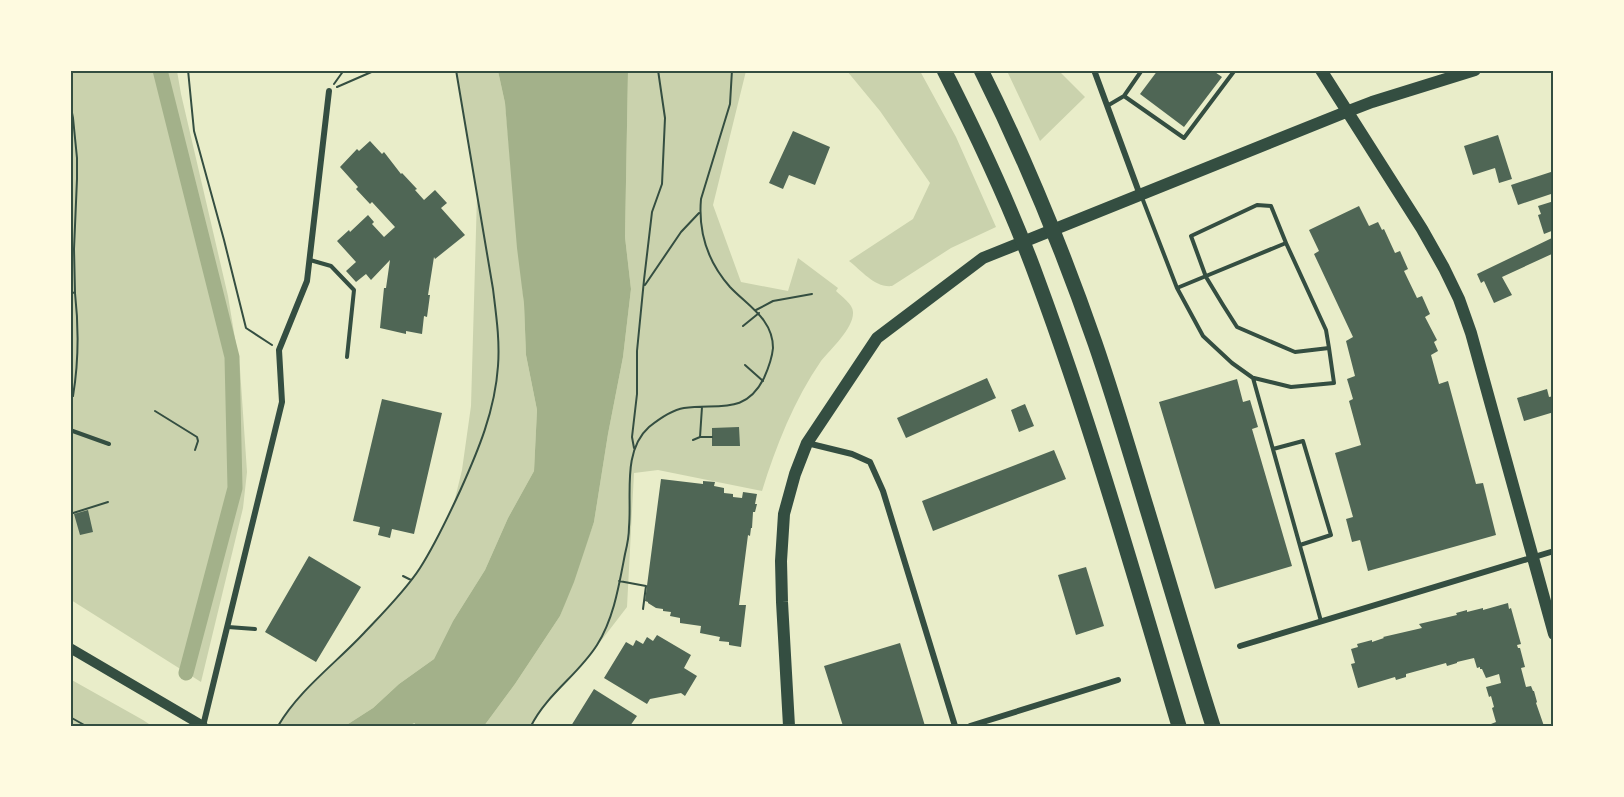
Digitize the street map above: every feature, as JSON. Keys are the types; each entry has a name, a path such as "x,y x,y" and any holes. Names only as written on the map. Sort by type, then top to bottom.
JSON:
{"highway":[{"path":"944,70 968,118 1038,279 1091,435 1179,726"},
{"path":"981,70 998,104 1067,266 1096,345 1213,726"}],"main road":[{"path":"1320,70 1422,229 1459,299 1471,333 1554,634"},
{"path":"789,726 781,561 784,514 795,474 807,443 877,338 983,258 1372,102 1475,70"}],"street":[{"path":"1094,70 1140,195"},
{"path":"70,648 203,726 282,402 279,350 307,281 329,91"},
{"path":"807,443 852,454 870,462 883,491 955,726"},
{"path":"1240,646 1554,550"},
{"path":"970,726 1118,680"}],"lane":[{"path":"1107,106 1124,96 1142,70"},
{"path":"1124,96 1184,138 1235,70"},
{"path":"1140,195 1177,288 1203,336 1232,363 1254,378 1291,387 1334,383 1329,348 1326,330 1271,206 1257,205 1191,236 1206,277 1237,327 1295,352 1329,348"},
{"path":"1177,288 1286,243"},
{"path":"310,260 331,266 354,290 347,357"},
{"path":"1254,378 1321,621"},
{"path":"70,430 109,444"},
{"path":"1273,449 1303,441 1331,535 1300,545"},
{"path":"227,627 255,629"}],"path":[{"path":"188,70 194,131 246,328 279,350"},
{"path":"329,91 344,70"},
{"path":"329,91 376,70"},
{"path":"278,726 292,706 364,633 419,570 437,539 480,447 490,416 498,367 499,341 493,289 456,70"},
{"path":"635,450 632,437 637,394 637,351 643,287 652,212 662,184 665,118 658,70"},
{"path":"531,726 555,692 597,646 607,625 615,603 630,528 630,478 635,450 643,434 665,416 683,408 725,406 743,402 756,391 763,381 771,361 773,348 769,328 757,311 730,286 709,256 704,244 700,212 704,187 730,104 732,70"},
{"path":"70,103 77,158 72,250 78,367 73,396"},
{"path":"70,207 76,208"},
{"path":"643,287 681,232 700,212"},
{"path":"70,292 75,293"},
{"path":"742,326 757,311 773,301 812,294"},
{"path":"745,365 763,381"},
{"path":"700,436 702,407"},
{"path":"155,411 197,437 195,450"},
{"path":"693,440 700,436 712,437"},
{"path":"70,514 108,502"},
{"path":"403,576 411,580"},
{"path":"620,581 646,586 643,609"},
{"path":"70,717 86,726"}],"shaded area":[{"path":"516,70 628,71 625,237 631,289 623,357 594,522 560,616 484,726 413,726 415,723 407,726 345,726 373,708 399,684 434,659 453,621 485,570 508,518 534,471 537,410 526,355 524,304 505,103 498,71 515,72"},
{"path":"70,71 177,71 228,296 240,369 247,472 243,508 201,682 71,600"},
{"path":"456,71 498,71 505,103 524,304 526,355 537,410 534,471 508,518 485,570 453,621 434,659 399,684 373,708 345,726 278,726 310,686 389,606 419,570 453,507 462,470 471,406 477,196"},
{"path":"628,71 746,71 713,205 741,282 788,291 798,258 838,288 836,291 852,309 852,318 846,331 821,361 802,391 773,457 762,491 658,470 634,473 627,607 597,646 538,713 531,726 484,726 560,616 594,522 623,357 631,289 625,237"},
{"path":"847,71 920,71 956,137 996,227 951,248 892,286 874,282 849,261 913,219 930,183 880,111"},
{"path":"1007,71 1059,71 1085,97 1040,141"},
{"path":"70,679 143,720 152,726 71,726"}],"building":[{"path":"1158,70 1212,70 1222,77 1184,127 1140,94"},
{"path":"793,131 830,147 815,185 789,175 783,189 769,183"},
{"path":"1498,135 1512,179 1499,183 1495,168 1473,175 1464,146"},
{"path":"370,141 382,154 384,152 424,200 435,190 447,203 441,208 465,235 435,259 434,257 427,317 424,316 422,334 406,331 406,334 380,328 384,288 386,288 390,260 371,280 366,274 356,282 346,271 356,262 337,241 368,215 374,222 372,224 384,237 395,227 372,202 370,204 356,189 358,187 340,167 357,149 359,151"},
{"path":"1554,171 1554,193 1518,205 1511,185"},
{"path":"1554,201 1554,230 1544,234 1538,215 1541,214 1538,206"},
{"path":"1359,206 1369,226 1378,222 1382,230 1384,229 1395,253 1400,251 1408,269 1404,271 1417,298 1422,296 1430,314 1425,317 1437,340 1434,342 1438,351 1431,355 1439,384 1448,381 1476,484 1483,483 1496,535 1368,571 1360,540 1352,542 1346,519 1353,517 1335,453 1361,445 1349,401 1353,399 1347,379 1355,376 1346,341 1353,337 1314,254 1319,251 1309,230"},
{"path":"1554,237 1554,253 1502,277 1512,295 1494,303 1484,281 1481,283 1477,274"},
{"path":"987,378 996,398 906,438 897,418"},
{"path":"1237,379 1243,402 1250,400 1258,427 1252,429 1292,566 1215,589 1159,402"},
{"path":"1547,389 1549,397 1554,396 1554,412 1524,421 1517,398"},
{"path":"382,399 442,413 414,534 392,529 390,538 378,535 380,527 353,521"},
{"path":"1025,404 1034,426 1019,432 1011,410"},
{"path":"739,427 740,446 712,446 712,428"},
{"path":"1054,450 1066,479 933,531 922,501"},
{"path":"661,479 703,484 703,481 715,482 714,486 724,488 724,493 733,494 733,497 742,498 743,492 757,494 752,528 750,536 748,535 739,605 746,605 741,647 719,641 720,637 700,633 701,626 680,623 680,618 670,616 671,612 663,611 645,601"},
{"path":"88,510 93,532 80,535 74,514"},
{"path":"309,556 361,587 316,662 265,632"},
{"path":"1086,567 1104,626 1076,635 1058,575"},
{"path":"1508,603 1521,644 1517,645 1525,667 1521,668 1526,687 1531,686 1534,691 1544,726 1491,726 1496,722 1491,696 1489,697 1486,687 1501,683 1499,674 1486,678 1482,669 1477,668 1474,658 1447,666 1446,663 1406,674 1406,677 1396,680 1395,677 1358,688 1351,664 1355,663 1351,649 1358,647 1357,644 1422,628 1419,624 1457,615 1456,613 1467,610 1467,612 1483,608 1483,610"},
{"path":"657,635 691,655 684,668 697,676 685,696 681,693 650,699 647,704 604,678 626,642 633,646 636,640 643,644 647,637 653,641"},
{"path":"900,643 925,726 843,726 824,666"},
{"path":"594,689 637,716 630,726 571,726"}],"waterway":[{"path":"160,70 232,357 235,488 186,673"}]}
